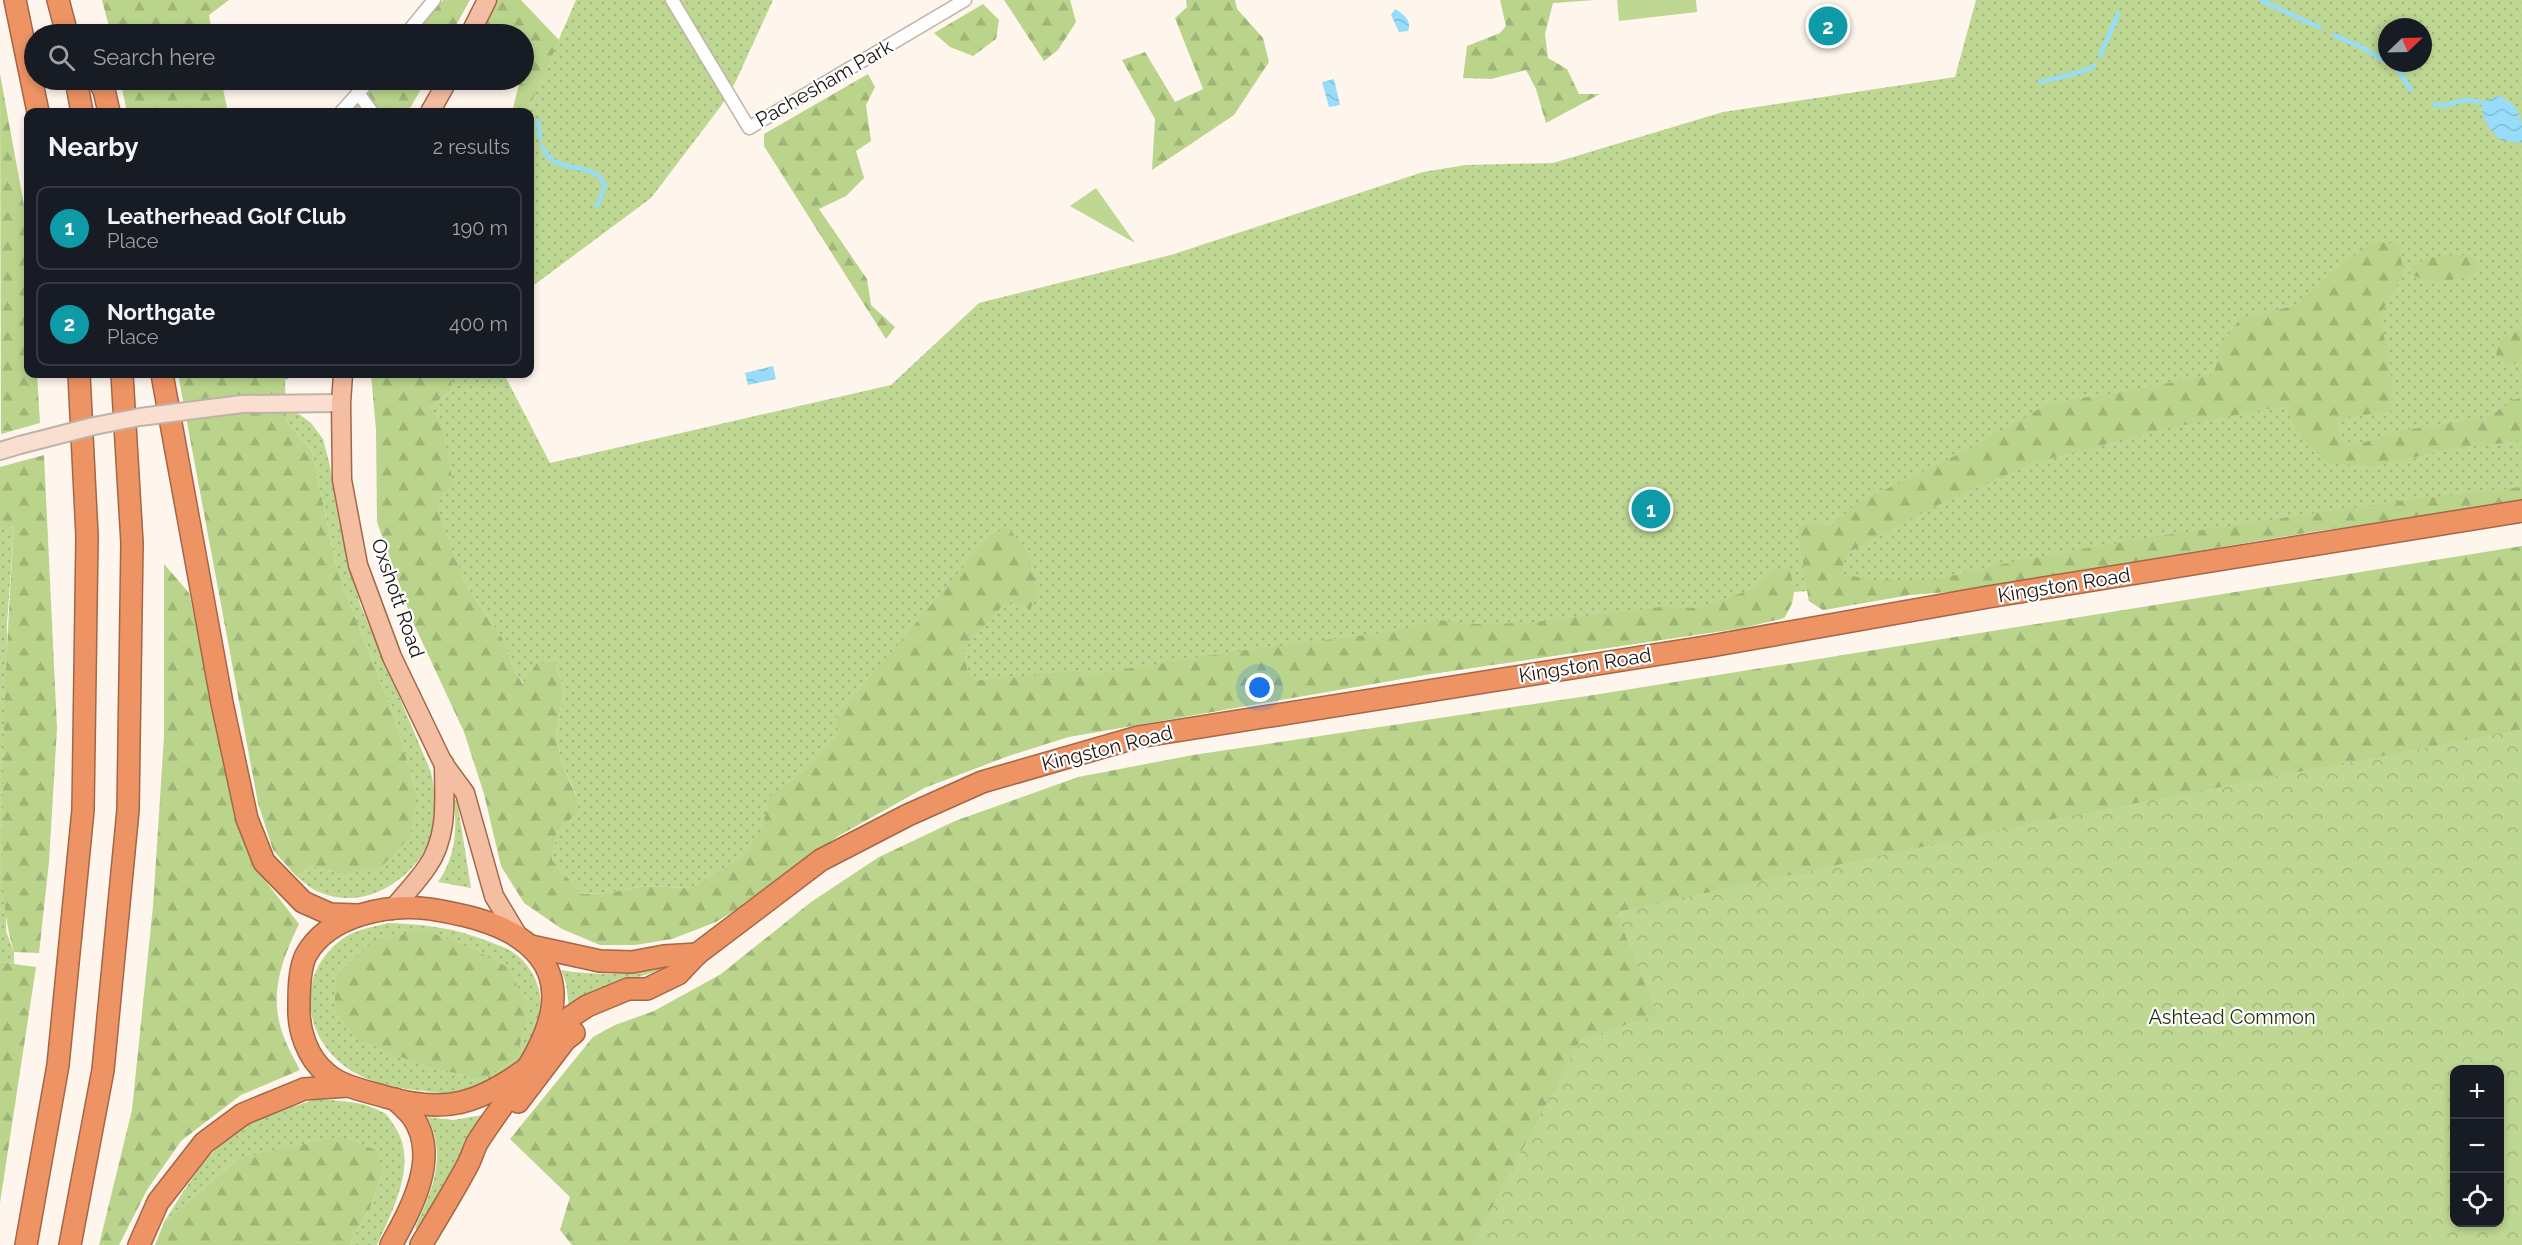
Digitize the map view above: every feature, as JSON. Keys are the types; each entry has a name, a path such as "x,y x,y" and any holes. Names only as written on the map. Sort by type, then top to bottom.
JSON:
{"highway":[{"path":"15,0 24,44"},
{"path":"58,0 66,24"},
{"path":"33,90 37,108"},
{"path":"78,90 81,108"},
{"path":"104,90 108,108"},
{"path":"26,1245 58,1065 83,810 87,536 80,378"},
{"path":"70,1245 102,1070 128,810 132,543 122,378"},
{"path":"163,378 222,703 247,819 264,862 303,902 330,914 356,915 414,907 449,912 486,922 525,941 600,961 632,962 664,956 698,954"},
{"name":"Kingston Road","path":"541,1048 566,1020 587,1006 628,989 647,989 678,974 698,954 821,860 908,815 982,782 1138,737 1711,646 2000,595 2522,511"},
{"path":"356,915 322,934 305,956 299,988 300,1029 310,1053 326,1074 349,1086 395,1099 443,1106 476,1100 526,1069"},
{"path":"421,1245 468,1166 476,1145 541,1048 551,1011 551,976 542,959 525,941"},
{"path":"468,1166 483,1151 565,1040 595,1015 632,1000 647,989"},
{"path":"139,1245 158,1202 204,1143 243,1114 304,1089 349,1086"},
{"path":"391,1245 421,1183 423,1144 413,1118 395,1099"}],"main road":[{"path":"475,24 487,0"},
{"path":"432,108 442,90"},
{"name":"Oxshott Road","path":"343,378 342,480 358,564 392,657 444,763 465,793 494,896 525,941"},
{"path":"0,451 128,420 242,404 341,403"},
{"name":"Oxshott Road","path":"392,910 428,865 439,842 445,811 444,763"}],"street":[{"path":"414,24 434,0"},
{"name":"Pachesham Park","path":"672,0 750,128 965,0"},
{"path":"345,108 362,90"},
{"path":"359,94 369,108"}],"green space":[{"path":"102,0 229,0 209,15 210,24 108,24"},
{"path":"443,0 470,0 457,24 422,24"},
{"path":"496,0 521,0 559,40 529,108 513,108 518,90 534,90 534,24 486,24"},
{"path":"576,0 773,0 735,83 721,106 651,198 534,285 534,108 529,108"},
{"path":"1004,0 1070,0 1076,22 1058,50 1044,61"},
{"path":"1186,0 1235,0 1237,9 1263,38 1269,62 1234,115 1152,170 1155,119 1122,60 1145,52 1175,102 1203,89 1175,18 1187,7"},
{"path":"1500,0 1595,0 1553,3 1545,34 1548,58 1567,69 1579,94 1600,94 1546,123 1536,89 1526,70 1491,79 1463,78 1467,46 1500,33 1506,26"},
{"path":"1617,0 1696,0 1697,12 1619,21"},
{"path":"1976,0 2522,0 2522,502 2311,532 1959,591 1909,595 1823,610 1809,601 1807,591 1794,592 1792,604 1784,618 1742,628 1424,675 1068,737 1008,756 924,788 838,836 767,887 745,856 691,888 645,886 608,893 582,894 552,860 557,831 576,795 561,760 556,733 564,691 555,662 524,684 516,673 502,638 466,585 434,505 430,407 452,390 451,378 506,378 550,463 891,385 979,303 1171,255 1423,172 1466,165 1553,163 1723,112 1955,77"},
{"path":"983,4 999,20 996,39 973,56 950,47 934,33"},
{"path":"0,74 24,205 24,378 37,378 40,423 1,434"},
{"path":"868,74 875,87 866,105 871,141 856,151 864,178 846,196 819,209 867,279 871,305 895,327 886,339 764,146 764,134"},
{"path":"122,90 223,90 227,108 126,108"},
{"path":"364,90 420,90 410,108 348,108"},
{"path":"1096,188 1135,243 1070,206"},
{"path":"2373,242 2398,243 2404,273 2379,317 2389,364 2392,411 2348,417 2337,424 2341,440 2359,444 2400,431 2489,417 2512,400 2522,398 2522,441 2451,449 2371,467 2329,463 2304,441 2284,406 2163,429 2034,463 1938,505 1847,553 1841,573 1869,580 1929,581 2017,561 2146,538 2406,500 2522,487 2522,502 2311,532 1959,591 1909,595 1823,610 1809,601 1797,526 1814,522 1830,527 1854,505 1975,446 2049,403 2123,392 2214,374 2220,345 2241,318 2295,306 2333,271"},
{"path":"2469,255 2478,265 2471,277 2430,282 2409,274 2428,258"},
{"path":"2522,329 2522,358 2515,364 2505,365 2496,355 2500,338"},
{"path":"179,378 289,378 285,380 286,420 312,452 338,573 394,716 417,794 410,837 379,869 341,874 312,866 296,876 273,850 258,803"},
{"path":"371,378 451,378 452,390 430,407 441,424 453,482 435,505 466,585 502,638 523,684 537,663 555,662 564,691 556,733 561,760 576,796 578,812 557,831 552,860 582,894 608,893 645,886 691,888 745,855 761,831 771,795 806,771 838,735 836,718 990,535 1008,527 1027,552 1039,594 1030,609 1007,601 963,648 967,669 973,681 1074,671 1094,674 1231,652 1397,631 1439,620 1476,624 1526,623 1662,607 1698,608 1753,589 1774,569 1790,570 1792,600 1784,618 1742,628 1424,675 1068,737 1008,756 924,788 838,836 747,903 716,922 672,939 635,945 600,945 562,929 524,903 501,866 484,794 464,732 412,620 377,522 376,430"},
{"path":"286,411 299,414 311,423 323,439 339,521 360,604 431,772 434,791 435,823 420,858 407,873 392,884 375,893 357,898 338,897 319,892 296,876 312,866 341,874 417,794 394,716 338,573 312,452 286,420"},
{"path":"44,455 57,728 49,862 39,953 14,952 4,899 2,862 4,738 14,526 0,525 0,467"},
{"path":"0,525 14,526 7,624 6,931 14,952 14,964 0,962"},
{"path":"2522,546 2522,1245 572,1245 560,1230 570,1197 510,1139 593,1037 615,1025 654,1011 721,974 811,902 879,857 955,821 1078,777 1193,755 1600,694"},
{"path":"164,564 189,593 243,837 267,883 299,924 287,950 279,976 277,1003 278,1017 284,1037 300,1070 241,1095 181,1141 147,1190 119,1245 99,1245 132,1110 153,906 164,737"},
{"name":"Ashtead Common","path":"2522,729 2522,1245 1472,1245 1580,1040 1657,1014 1616,912 2048,820"},
{"path":"454,800 457,800 471,888 438,882 452,853 455,822"},
{"path":"388,923 427,926 465,933 506,948 522,960 537,983 541,1009 536,1035 519,1067 479,1089 464,1093 441,1093 400,1088 359,1075 341,1063 326,1048 316,1030 311,1012 310,992 315,973 325,956 341,940 363,929"},
{"path":"425,930 473,949 509,968 528,1009 517,1057 483,1079 424,1066 358,1040 334,1009 337,976 374,940"},
{"path":"0,962 36,967 0,1203"},
{"path":"668,963 670,967 632,979 569,1007 566,983 561,970 615,974 629,973"},
{"path":"317,1099 352,1102 376,1109 389,1118 402,1141 404,1171 401,1187 377,1245 349,1245 370,1208 383,1172 239,1158 164,1222 204,1162 235,1132 265,1116"},
{"path":"482,1115 419,1230 415,1228 432,1187 437,1160 433,1131 427,1117 453,1120"},
{"path":"339,1137 376,1150 383,1172 370,1208 349,1245 155,1245 164,1222 239,1158"}],"water":[{"path":"1395,9 1406,18 1409,24 1408,31 1399,32 1391,15"},
{"path":"1334,79 1340,105 1329,107 1322,82"},
{"path":"2500,96 2517,110 2521,120 2522,143 2501,140 2486,122 2482,112 2484,101"},
{"path":"773,366 776,379 748,385 745,373"}],"waterway":[{"path":"2262,1 2320,27"},
{"path":"2100,56 2118,14"},
{"path":"2334,35 2363,48 2397,68 2411,90"},
{"path":"2040,82 2077,73 2094,66"},
{"path":"2434,104 2447,105 2463,100 2482,103"},
{"path":"538,121 540,139"},
{"path":"542,147 549,158 555,162 590,171 601,179 605,186 597,206"}],"place":[{"name":"Northgate","path":"1828,26"},
{"name":"Leatherhead Golf Club","path":"1651,509"}]}
